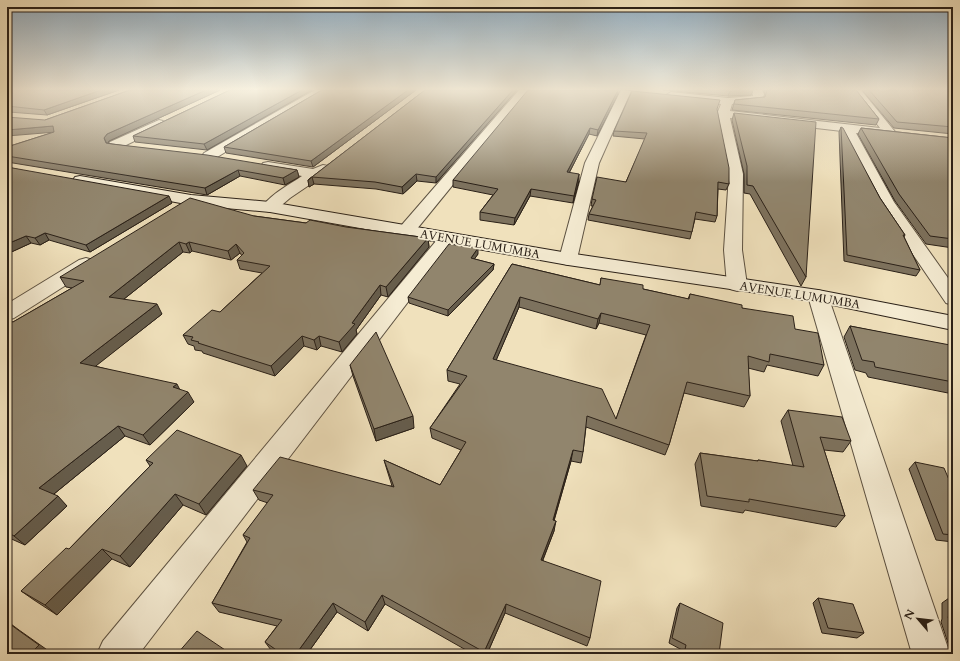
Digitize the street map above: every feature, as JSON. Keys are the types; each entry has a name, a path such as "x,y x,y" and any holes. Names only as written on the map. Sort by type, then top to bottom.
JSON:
{"street":[{"path":"138,148 114,145 165,121"},
{"path":"209,156 269,121"},
{"path":"406,231 498,121"},
{"path":"568,259 592,163 613,121"},
{"path":"728,121 736,174 733,250 737,285"},
{"path":"806,121 847,128 906,134"},
{"path":"880,121 890,133"},
{"path":"847,128 886,203 953,299"},
{"path":"193,154 232,160"},
{"path":"270,207 284,195 334,160"},
{"path":"255,164 316,174"},
{"name":"AVENUE LUMUMBA","path":"62,177 192,200 270,207 568,259 818,296 953,323"},
{"path":"172,212 192,200"},
{"path":"116,654 447,239"},
{"path":"7,312 99,256"},
{"path":"818,296 931,654"}],"building":[{"path":"7,121 137,121 107,134 104,138 106,143 207,155 297,170 283,178 238,170 205,188 7,156 7,147 54,132 53,126 7,130"},
{"path":"165,121 246,121 204,144 133,136"},
{"path":"269,121 366,121 311,161 224,147"},
{"path":"385,121 486,121 436,177 416,174 402,187 375,182 312,177 308,180"},
{"path":"502,121 603,121 598,130 590,128 567,172 579,174 574,196 531,189 515,218 480,212 498,189 453,180"},
{"path":"619,121 719,121 729,168 729,184 718,182 717,216 696,212 692,232 589,214 596,200 592,199 597,177 626,182 647,133 614,131"},
{"path":"736,121 816,122 806,277 753,186 747,185 747,166"},
{"path":"896,121 953,121 953,127"},
{"path":"841,127 843,128 880,198 905,235 903,235 920,270 847,255"},
{"path":"861,128 953,138 953,239 930,236 899,194"},
{"path":"7,167 169,196 86,245 45,233 35,238 26,236 7,244"},
{"path":"190,198 254,216 306,223 310,220 346,227 428,238 386,287 380,285 352,323 355,324 339,342 319,336 314,340 302,336 271,366 198,343 199,342 191,340 193,337 183,335 212,310 220,312 270,266 237,260 244,253 236,244 228,251 189,242 186,244 179,242 109,297 157,304 80,363 177,384 173,387 188,392 143,435 118,426 39,488 58,496 14,536 7,532 7,321 13,322 84,281 60,277"},
{"path":"449,244 478,248 471,258 494,264 448,310 408,297"},
{"path":"512,264 600,285 601,278 643,285 643,289 689,299 690,294 742,305 742,308 793,316 795,329 818,333 824,365 770,354 769,362 748,356 750,396 687,382 669,445 587,416 583,452 573,450 553,520 556,521 541,560 601,581 590,638 506,604 484,652 382,595 365,622 333,603 296,654 282,654 265,642 282,620 212,603 250,538 243,535 273,495 253,490 280,457 394,487 384,460 440,485 466,442 430,428 467,376 447,370","holes":["520,297 598,319 601,313 650,325 616,419 602,389 493,359"]},
{"path":"850,326 950,345 953,347 953,382 875,367 874,362 862,360"},
{"path":"376,332 413,416 374,429 350,365"},
{"path":"788,410 842,417 851,441 820,437 845,516 749,499 749,502 707,496 700,453 804,467"},
{"path":"177,430 241,455 199,504 175,494 120,556 102,549 45,605 21,591 66,548 69,549 153,463 146,460"},
{"path":"915,462 944,468 953,489 953,535 943,534"},
{"path":"818,598 853,604 864,633 828,628"},
{"path":"949,598 953,599 953,630 948,617 950,614"},
{"path":"680,603 723,623 719,654 684,654 686,645 672,638"},
{"path":"7,622 39,645 30,654 7,654"},
{"path":"197,631 231,654 177,654"},
{"path":"581,651 588,654 580,654"}]}
